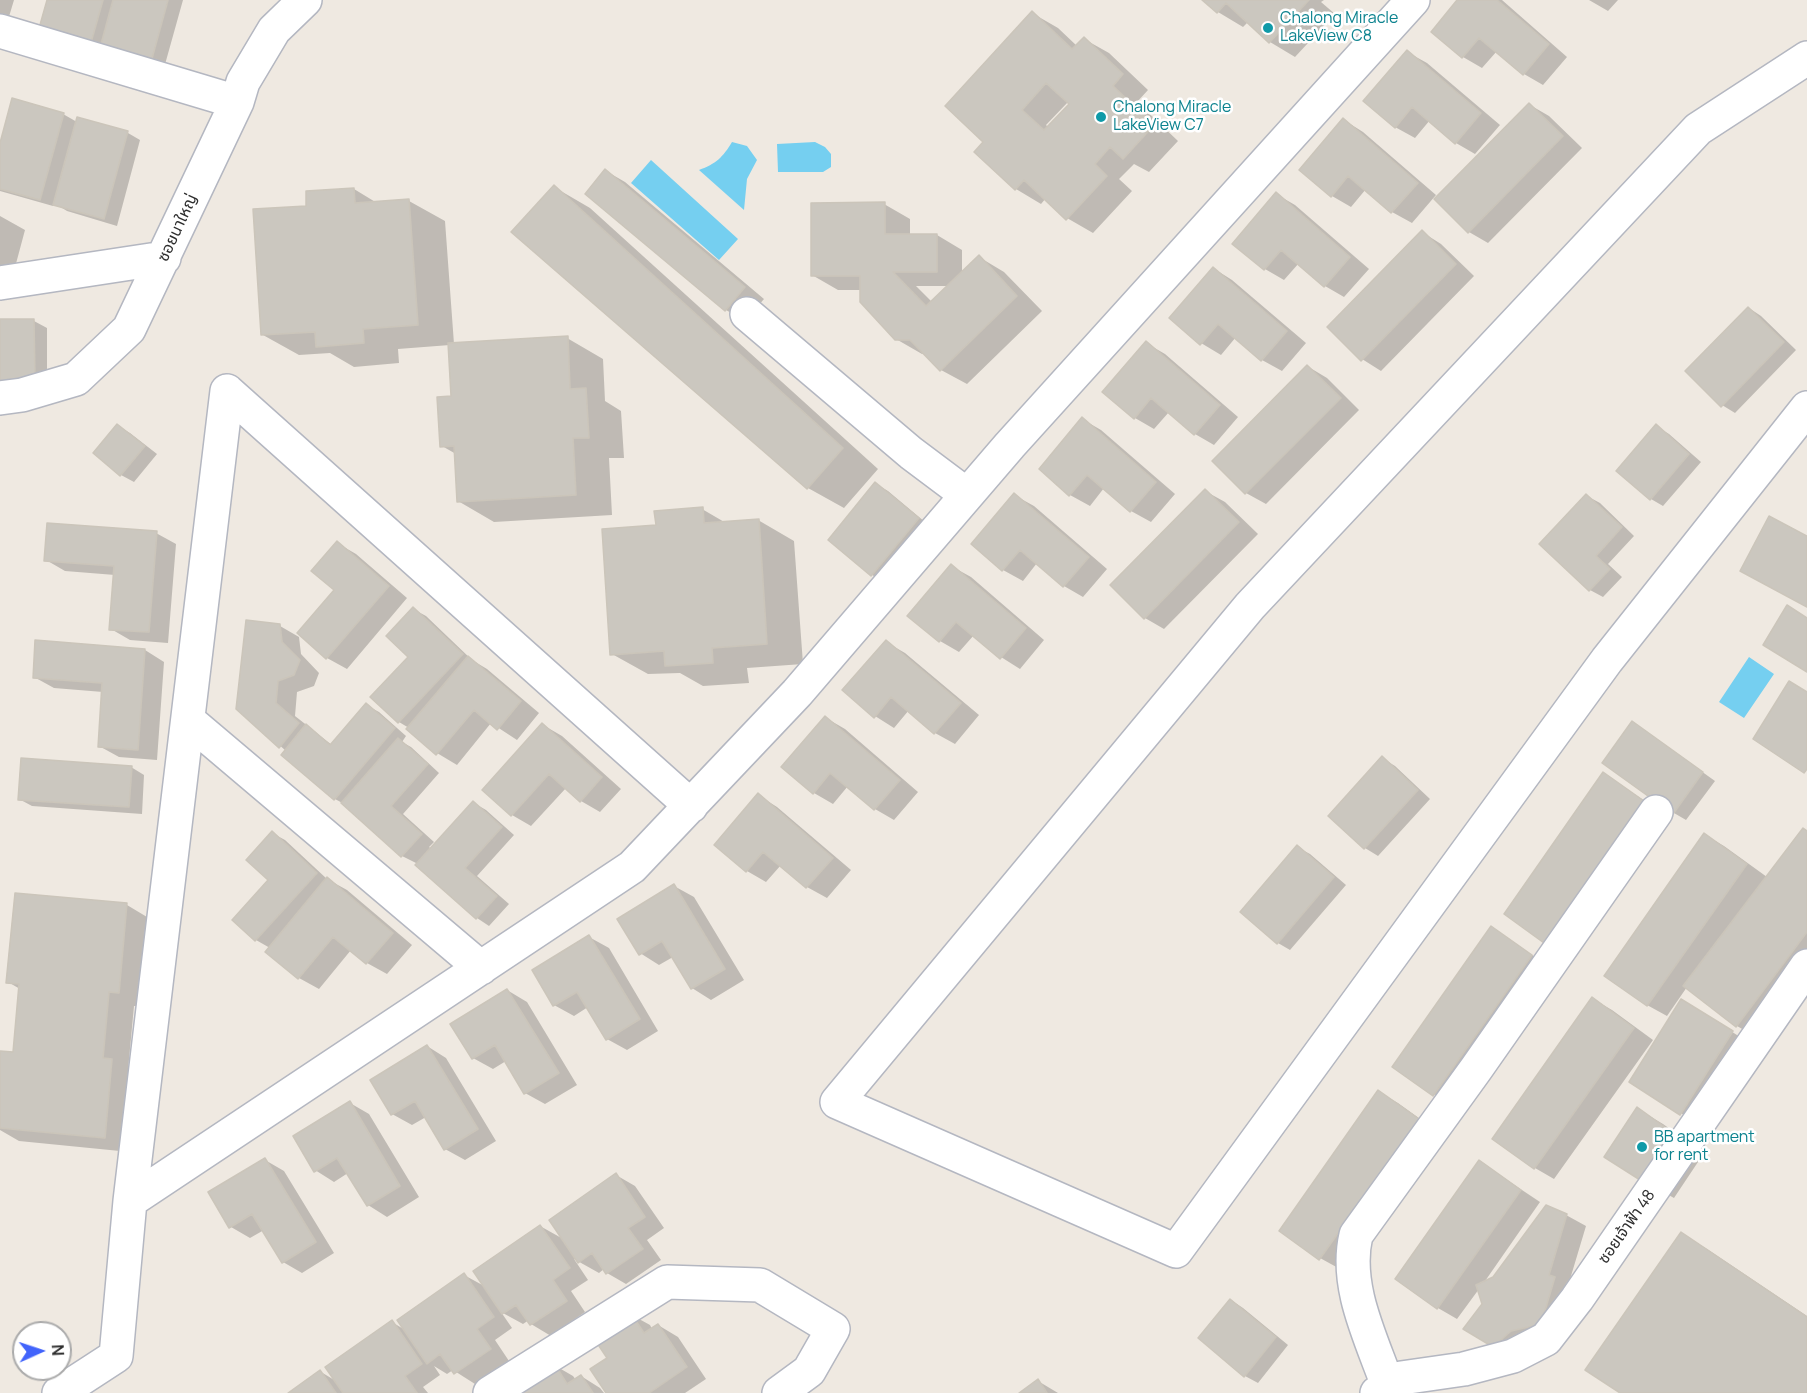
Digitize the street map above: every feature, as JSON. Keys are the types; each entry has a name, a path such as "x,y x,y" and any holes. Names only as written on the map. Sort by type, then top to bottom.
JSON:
{"street":[{"name":"ซอยนาใหญ่","path":"0,398 22,395 76,379 129,329 237,102 243,82 274,30 305,0"},
{"path":"130,1201 633,867 797,693 967,495 1413,0"},
{"path":"0,31 237,102"},
{"path":"1803,68 1698,129 1250,606 837,1102 1176,1251 1607,660 1807,408"},
{"path":"0,283 164,258"},
{"path":"747,314 911,453 967,495"},
{"path":"59,1393 116,1356 130,1201 227,391 690,806"},
{"path":"188,720 481,968"},
{"path":"1382,1390 1354,1282 1352,1252 1356,1235 1476,1069 1656,812"},
{"name":"ซอยเจ้าฟ้า 48","path":"1382,1390 1401,1378 1464,1369 1513,1356 1546,1339 1577,1299 1807,966"},
{"path":"490,1393 667,1282 760,1285 833,1329 809,1371 779,1393"}],"water":[{"path":"732,142 747,146 757,160 747,179 744,210 699,170 718,159"},
{"path":"815,142 825,147 831,154 831,167 823,172 778,172 777,144"},
{"path":"651,160 738,239 719,260 631,183"},
{"path":"1749,657 1774,674 1744,718 1719,702"}],"building":[{"path":"47,0 103,0 90,46 38,32"},
{"path":"113,0 168,0 151,62 100,48"},
{"name":"Chalong Miracle LakeView C8","path":"1202,0 1309,0 1269,43 1226,3 1217,13"},
{"path":"1457,0 1497,0 1549,44 1523,75 1479,38 1462,58 1431,32"},
{"name":"Chalong Miracle LakeView C7","path":"1032,11 1072,49 1084,37 1123,74 1113,86 1154,125 1123,159 1110,147 1095,164 1107,176 1066,220 1024,180 1015,190 974,152 983,142 945,106","holes":["1046,83 1069,104 1044,130 1022,110"]},
{"path":"1407,50 1481,113 1455,144 1412,107 1395,128 1363,101"},
{"path":"12,98 64,113 40,200 0,189 0,143"},
{"path":"1529,103 1563,136 1468,233 1434,199"},
{"path":"77,117 128,131 104,219 53,205"},
{"path":"1343,118 1418,183 1391,213 1348,176 1331,197 1299,170"},
{"path":"605,169 745,287 725,311 585,194"},
{"path":"554,185 843,448 807,489 511,232"},
{"path":"354,188 355,203 409,199 418,325 363,329 364,343 316,347 315,332 261,335 253,209 306,206 306,191"},
{"path":"1276,192 1350,257 1324,287 1281,250 1264,270 1232,244"},
{"path":"885,202 885,234 937,234 937,272 893,272 926,306 979,255 1017,296 940,371 910,340 895,340 860,302 860,276 811,276 811,203"},
{"path":"1422,230 1456,264 1361,361 1327,327"},
{"path":"1213,267 1287,331 1261,361 1218,324 1200,345 1169,318"},
{"path":"1748,307 1784,342 1721,407 1685,371"},
{"path":"0,319 34,319 35,383 0,383"},
{"path":"568,336 570,389 586,388 589,438 573,438 576,495 457,502 454,446 440,447 437,397 451,396 448,343"},
{"path":"1146,341 1220,405 1194,435 1151,398 1134,419 1102,392"},
{"path":"1307,365 1341,398 1245,494 1212,461"},
{"path":"1082,417 1156,482 1130,512 1087,475 1069,496 1039,469"},
{"path":"117,424 145,446 120,476 93,453"},
{"path":"1656,424 1689,454 1650,500 1616,471"},
{"path":"875,482 919,518 871,576 828,540"},
{"path":"1205,489 1239,522 1144,619 1110,585"},
{"path":"1014,493 1089,557 1063,587 1020,550 1002,571 971,544"},
{"path":"1586,494 1622,527 1596,556 1610,569 1589,591 1539,544"},
{"path":"703,507 704,523 759,519 767,644 712,648 713,663 665,666 664,651 610,655 602,529 656,525 654,511"},
{"path":"1769,516 1807,536 1807,607 1740,571"},
{"path":"47,523 157,531 149,632 109,630 114,566 44,561"},
{"path":"337,541 389,586 326,659 297,633 334,590 311,571"},
{"path":"951,564 1026,628 1000,659 956,622 939,642 907,616"},
{"path":"1787,605 1807,618 1807,672 1763,645"},
{"path":"413,607 463,654 398,723 370,697 408,657 386,636"},
{"path":"246,620 280,624 282,642 300,660 294,675 278,681 276,703 299,723 279,748 236,709"},
{"path":"35,640 145,649 138,750 98,747 102,683 33,678"},
{"path":"886,640 961,703 934,734 891,697 874,718 842,690"},
{"path":"468,656 521,701 497,730 474,710 436,755 406,729"},
{"path":"1789,681 1807,692 1807,769 1804,773 1753,739"},
{"path":"366,703 395,728 334,800 281,755 306,724 330,745"},
{"path":"825,716 900,780 874,810 830,773 813,794 781,767"},
{"path":"1632,721 1703,772 1673,814 1602,763"},
{"path":"542,723 602,777 580,802 549,774 511,816 482,790"},
{"path":"398,738 428,764 391,806 422,834 401,857 341,803"},
{"path":"1382,756 1418,790 1364,849 1328,816"},
{"path":"21,758 132,766 129,807 18,800"},
{"path":"1603,772 1644,801 1544,943 1504,914"},
{"path":"758,793 833,858 806,888 763,852 746,872 714,845"},
{"path":"473,801 502,827 465,868 497,896 476,919 415,865"},
{"path":"1803,828 1807,831 1807,932 1736,1027 1683,986"},
{"path":"272,831 317,873 255,941 232,920 268,880 246,860"},
{"path":"1704,833 1747,864 1647,1006 1604,976"},
{"path":"1297,845 1334,877 1277,944 1240,912"},
{"path":"327,877 393,933 366,964 333,937 298,979 265,952"},
{"path":"674,884 725,969 691,989 662,941 639,955 617,919"},
{"path":"15,893 127,903 119,993 109,992 103,1058 112,1059 105,1138 0,1128 0,1051 13,1052 19,984 6,983"},
{"path":"1491,926 1532,955 1433,1096 1392,1067"},
{"path":"589,935 640,1019 606,1040 577,992 553,1006 532,970"},
{"path":"507,989 559,1073 524,1094 495,1045 472,1059 450,1024"},
{"path":"1592,997 1634,1028 1534,1169 1492,1139"},
{"path":"1681,999 1733,1031 1680,1115 1629,1082"},
{"path":"427,1045 478,1129 444,1150 415,1101 391,1115 370,1080"},
{"path":"1378,1090 1419,1119 1319,1260 1279,1231"},
{"path":"350,1101 400,1186 367,1206 337,1158 314,1172 293,1136"},
{"name":"BB apartment for rent","path":"1637,1107 1680,1138 1648,1185 1604,1157"},
{"path":"265,1158 316,1242 282,1263 252,1214 229,1228 208,1192"},
{"path":"1479,1160 1521,1190 1437,1309 1395,1279"},
{"path":"616,1173 645,1217 628,1228 643,1249 606,1274 592,1253 578,1263 549,1220"},
{"path":"1546,1205 1567,1214 1549,1275 1555,1277 1541,1324 1511,1331 1493,1347 1463,1329 1482,1304 1476,1285 1493,1277"},
{"path":"540,1225 570,1268 553,1280 567,1301 530,1325 516,1305 502,1314 473,1271"},
{"path":"1681,1232 1807,1317 1807,1393 1620,1393 1585,1370"},
{"path":"464,1273 494,1317 477,1329 491,1349 454,1374 440,1354 427,1364 397,1320"},
{"path":"1230,1299 1276,1337 1244,1377 1198,1338"},
{"path":"630,1312 644,1333 658,1324 687,1367 649,1393 606,1393 590,1369 607,1358 593,1337"},
{"path":"392,1320 422,1364 405,1376 417,1393 343,1393 325,1367"},
{"path":"554,1363 567,1384 581,1375 593,1393 520,1393"},
{"path":"320,1370 336,1393 288,1393"},
{"path":"1038,1379 1047,1393 1019,1393"}],"place":[{"name":"Chalong Miracle LakeView C8","path":"1268,28"},
{"name":"Chalong Miracle LakeView C7","path":"1101,117"},
{"name":"BB apartment for rent","path":"1642,1147"}]}
